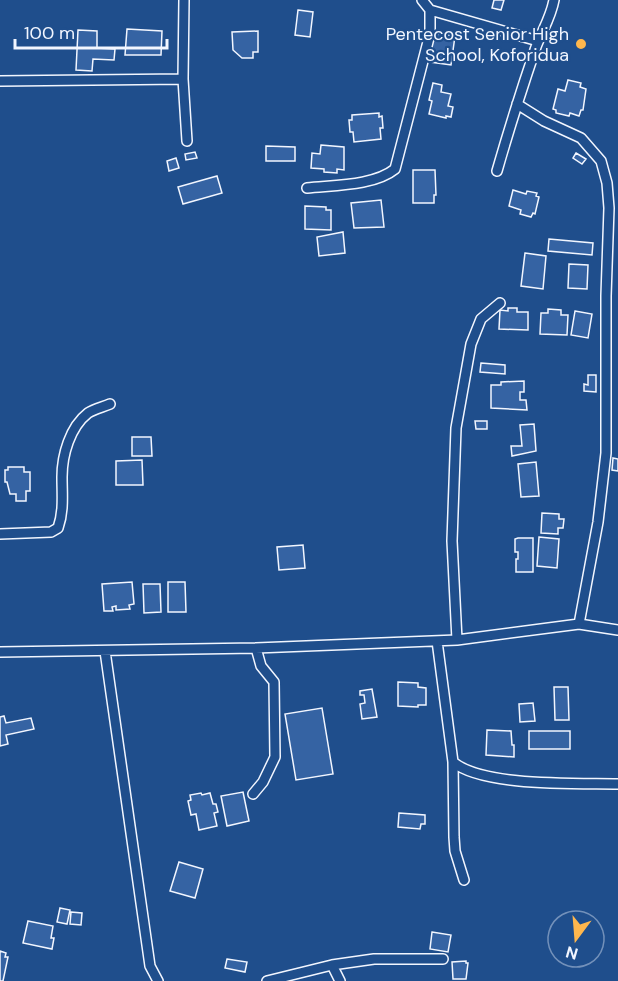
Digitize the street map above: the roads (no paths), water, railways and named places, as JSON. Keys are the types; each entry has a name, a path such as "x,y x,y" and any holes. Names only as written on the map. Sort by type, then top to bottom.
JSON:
{"street":[{"path":"184,0 183,79 188,141"},
{"path":"422,0 430,10 538,41"},
{"path":"497,171 538,41 551,13 554,0"},
{"path":"307,188 368,181 386,176 395,169 430,34 430,10"},
{"path":"0,81 183,79"},
{"path":"517,104 544,121 582,138 601,161 607,183 609,208 606,296 606,453 598,522 579,624"},
{"path":"457,640 452,541 456,428 471,344 481,319 500,303"},
{"path":"0,534 51,532 58,528 63,508 62,473 67,446 78,424 90,412 110,404"},
{"path":"606,453 618,455"},
{"path":"0,652 256,648 437,641 579,624 618,630"},
{"path":"437,641 453,762 455,850 464,880"},
{"path":"253,794 263,782 275,757 274,682 261,666 256,648"},
{"path":"105,651 150,966 158,981"},
{"path":"453,762 459,767 483,775 534,783 618,784"},
{"path":"267,981 332,965 374,959 443,958"},
{"path":"332,965 340,981"}],"place":[{"name":"Pentecost Senior High School, Koforidua","path":"581,44"}]}
